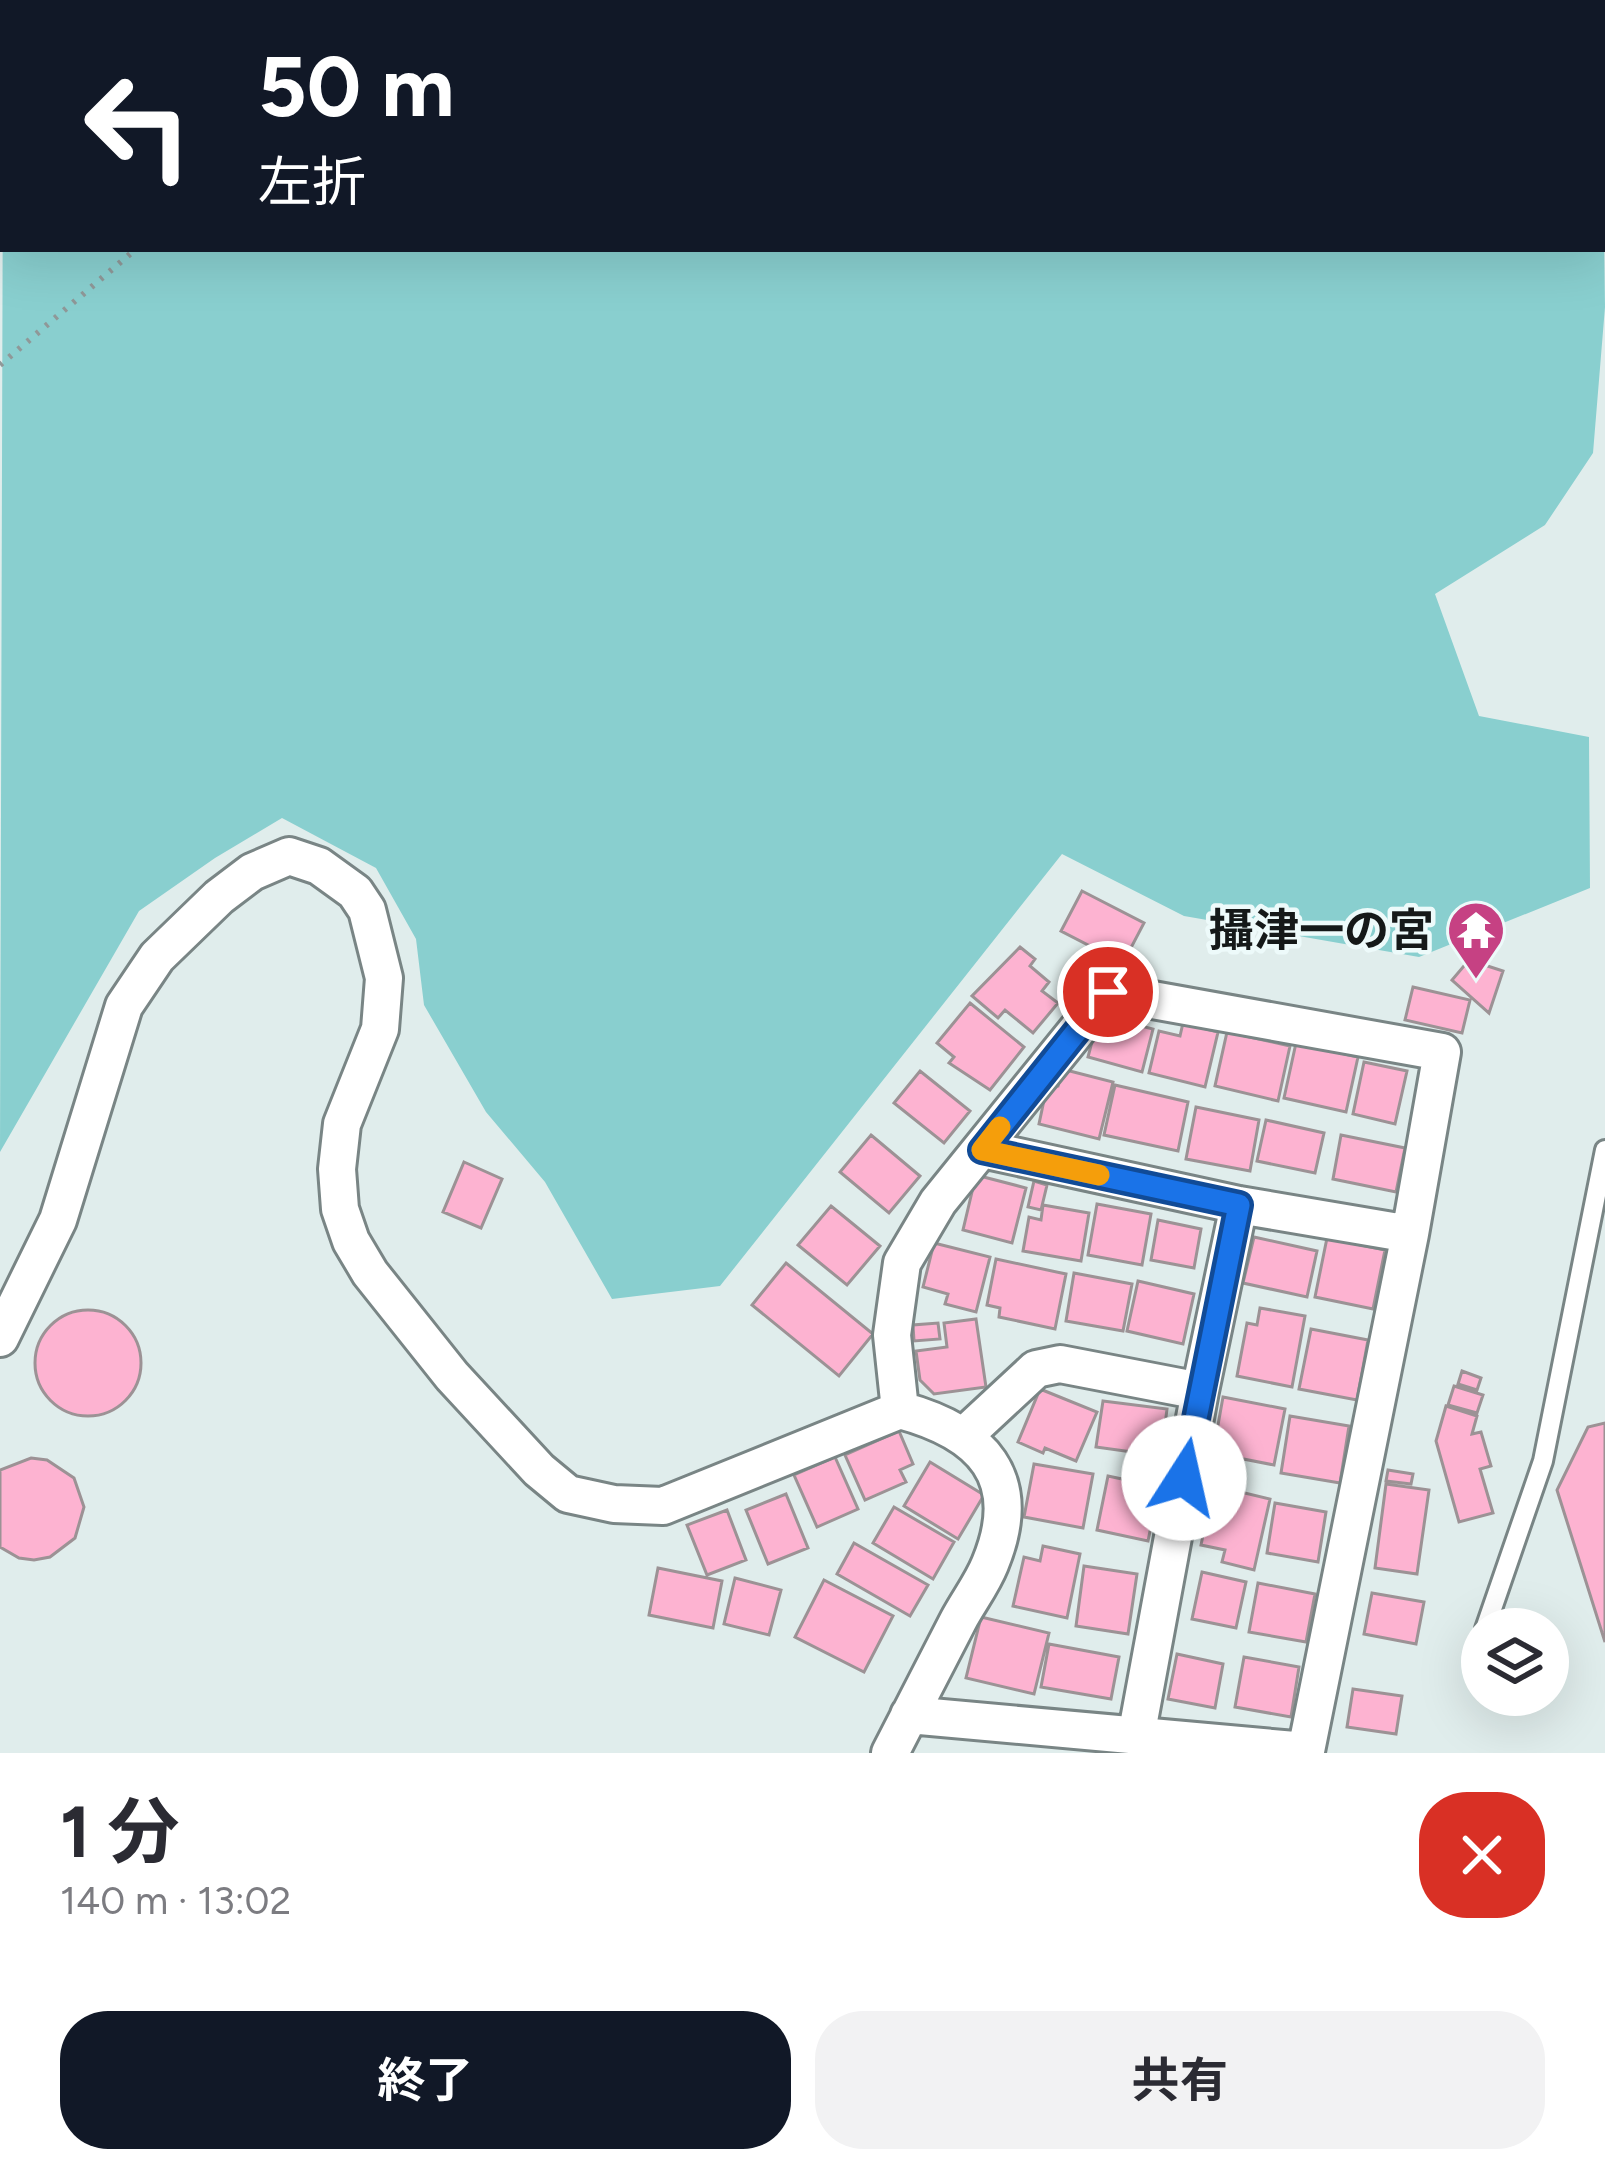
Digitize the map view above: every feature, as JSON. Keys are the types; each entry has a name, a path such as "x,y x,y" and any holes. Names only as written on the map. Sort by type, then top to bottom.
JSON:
{"street":[{"path":"0,1338 58,1220 124,1006 157,956 252,872 289,856 319,866 355,892 367,910 384,978 380,1029 342,1124 340,1209 351,1241 370,1273 452,1376 538,1470 568,1494 614,1504 663,1505 900,1410 965,1435 988,1457 1004,1522 989,1566 890,1753"},
{"path":"900,1410 892,1335 902,1263 938,1202 1108,992 1442,1052 1306,1751 909,1715"},
{"path":"982,1150 1239,1205 1410,1234"},
{"path":"1136,1737 1239,1205"},
{"path":"965,1435 1036,1369 1060,1364 1200,1391"}],"lane":[{"path":"1492,1608 1543,1461 1605,1150"}],"path":[{"path":"0,365 132,252"}],"shaded area":[{"path":"3,252 1604,252 1605,307 1593,453 1545,525 1435,594 1479,716 1589,737 1590,888 1419,957 1184,916 1062,854 720,1286 612,1299 545,1182 486,1112 424,1005 416,939 376,868 282,818 139,911 0,1152"}],"building":[{"path":"1082,891 1144,923 1123,963 1061,931"},
{"path":"1020,947 1035,959 1030,966 1049,982 1042,991 1058,1003 1033,1033 1005,1010 998,1018 972,996"},
{"path":"1469,960 1503,971 1489,1013 1452,980"},
{"path":"1413,987 1470,1000 1462,1033 1405,1020"},
{"path":"970,1003 1024,1047 990,1090 949,1063 954,1057 937,1043"},
{"path":"1099,1015 1153,1029 1142,1072 1088,1057"},
{"path":"1183,1023 1218,1032 1205,1087 1149,1073 1159,1031 1180,1036"},
{"path":"1227,1032 1290,1046 1278,1101 1215,1086"},
{"path":"1296,1043 1358,1057 1346,1112 1284,1098"},
{"path":"1364,1062 1407,1071 1395,1124 1353,1114"},
{"path":"1062,1069 1113,1082 1099,1139 1039,1124 1047,1086 1058,1086"},
{"path":"920,1071 970,1111 944,1143 894,1103"},
{"path":"1115,1085 1188,1102 1178,1151 1104,1135"},
{"path":"1196,1107 1259,1120 1250,1171 1186,1159"},
{"path":"1266,1120 1324,1133 1315,1173 1257,1161"},
{"path":"871,1135 920,1176 889,1213 840,1172"},
{"path":"1341,1135 1405,1148 1396,1192 1333,1179"},
{"path":"464,1162 502,1179 481,1228 443,1212"},
{"path":"976,1175 1026,1188 1012,1243 963,1230"},
{"path":"1034,1181 1047,1185 1041,1210 1028,1207"},
{"path":"1097,1204 1151,1214 1142,1265 1088,1255"},
{"path":"1043,1205 1089,1213 1081,1261 1023,1251 1029,1217 1041,1220"},
{"path":"831,1206 880,1246 847,1285 798,1245"},
{"path":"1158,1220 1201,1229 1194,1268 1151,1260"},
{"path":"1254,1237 1317,1251 1307,1297 1243,1283"},
{"path":"1327,1238 1385,1250 1373,1309 1315,1297"},
{"path":"934,1243 990,1257 976,1312 945,1304 948,1294 923,1287"},
{"path":"996,1259 1066,1274 1055,1329 999,1317 1000,1308 987,1305"},
{"path":"786,1263 873,1334 839,1376 752,1305"},
{"path":"1074,1273 1132,1284 1123,1331 1066,1321"},
{"path":"1138,1281 1194,1294 1183,1344 1127,1331"},
{"path":"1260,1308 1305,1316 1292,1387 1237,1376 1247,1323 1257,1325"},
{"path":"88,1310 108,1314 126,1325 137,1343 141,1363 137,1383 126,1401 108,1412 88,1416 68,1412 50,1401 39,1383 35,1363 39,1343 50,1325 68,1314"},
{"path":"976,1319 986,1387 934,1394 920,1380 916,1351 947,1347 944,1323"},
{"path":"938,1323 940,1339 914,1341 913,1325"},
{"path":"1311,1329 1368,1340 1357,1400 1299,1389"},
{"path":"1462,1371 1481,1378 1477,1390 1458,1384"},
{"path":"1454,1386 1483,1395 1477,1413 1448,1405"},
{"path":"1040,1389 1097,1412 1076,1461 1018,1442"},
{"path":"1223,1397 1285,1409 1274,1465 1213,1453"},
{"path":"1103,1401 1167,1409 1161,1456 1096,1447"},
{"path":"1446,1406 1477,1416 1472,1434 1481,1432 1491,1466 1480,1469 1493,1513 1459,1522 1436,1441"},
{"path":"1290,1416 1349,1426 1340,1483 1281,1473"},
{"path":"1605,1423 1605,1642 1557,1490 1588,1427"},
{"path":"899,1431 913,1464 900,1470 906,1482 865,1500 845,1455"},
{"path":"835,1457 858,1509 817,1527 794,1475"},
{"path":"31,1458 47,1460 74,1478 84,1507 75,1538 50,1557 34,1560 0,1547 0,1470"},
{"path":"930,1462 984,1495 958,1539 904,1506"},
{"path":"1034,1464 1093,1474 1083,1528 1024,1517"},
{"path":"1388,1470 1413,1474 1411,1484 1386,1481"},
{"path":"1108,1476 1159,1487 1148,1541 1097,1530"},
{"path":"1386,1484 1429,1490 1417,1574 1375,1568"},
{"path":"1224,1488 1270,1499 1254,1570 1222,1562 1225,1550 1201,1545 1209,1507 1220,1509"},
{"path":"786,1494 808,1548 768,1564 746,1510"},
{"path":"1275,1503 1326,1512 1318,1562 1267,1553"},
{"path":"894,1507 954,1542 933,1579 873,1543"},
{"path":"727,1510 746,1560 707,1575 687,1525"},
{"path":"854,1543 928,1585 910,1616 837,1574"},
{"path":"1043,1546 1080,1554 1067,1618 1013,1606 1024,1557 1040,1561"},
{"path":"1084,1566 1137,1574 1128,1634 1076,1626"},
{"path":"658,1568 722,1581 713,1628 649,1615"},
{"path":"1202,1572 1246,1582 1236,1628 1192,1619"},
{"path":"735,1578 781,1590 769,1635 724,1624"},
{"path":"824,1580 893,1616 864,1672 795,1637"},
{"path":"1258,1583 1315,1594 1306,1642 1249,1632"},
{"path":"1372,1593 1424,1602 1416,1644 1364,1634"},
{"path":"981,1617 1049,1633 1034,1694 966,1678"},
{"path":"1049,1644 1119,1657 1111,1699 1041,1687"},
{"path":"1177,1654 1223,1664 1215,1708 1168,1699"},
{"path":"1244,1657 1299,1667 1291,1717 1235,1707"},
{"path":"1353,1689 1402,1696 1396,1734 1347,1727"}],"slow traffic":[{"path":"1000,1127 982,1150 1099,1175"}],"place":[{"name":"攝津一の宮","path":"1476,981"}],"route":[{"path":"1108,992 982,1150 1239,1205 1184,1478"}]}
